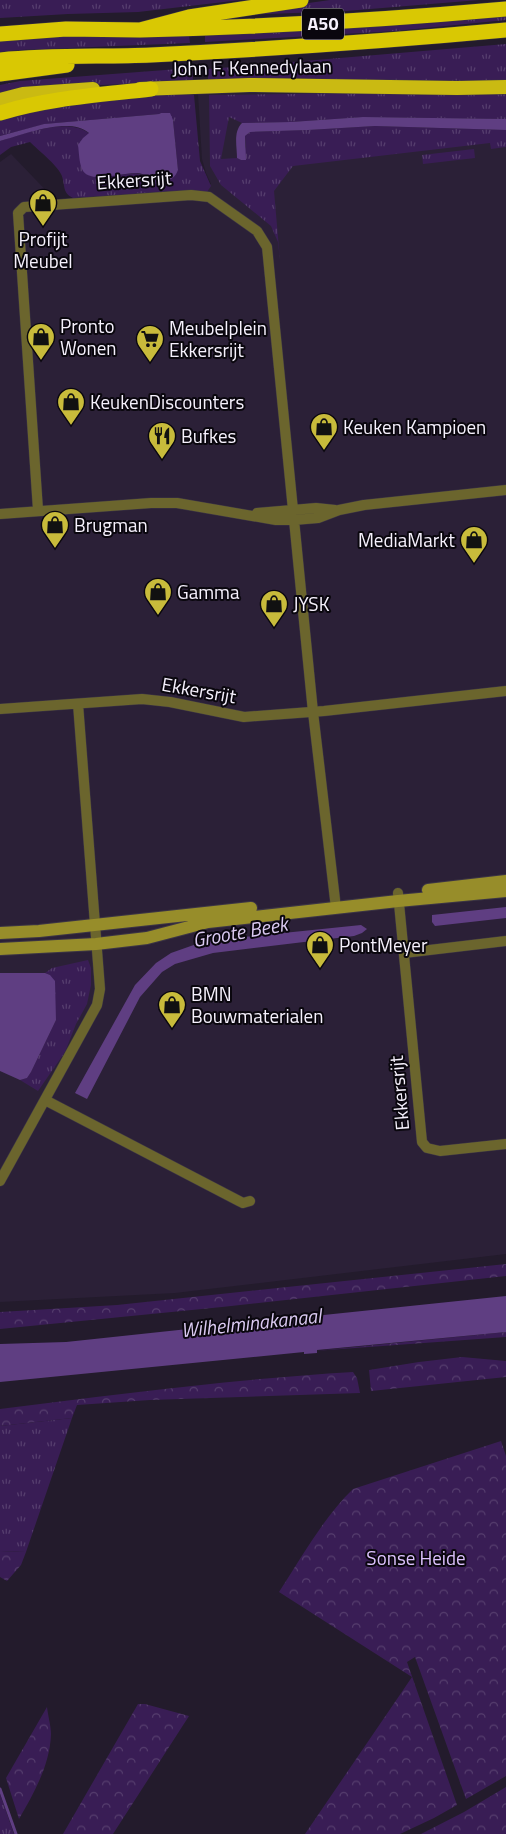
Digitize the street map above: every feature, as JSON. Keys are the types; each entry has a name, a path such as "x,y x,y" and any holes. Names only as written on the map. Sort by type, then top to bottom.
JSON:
{"highway":[{"name":"A50","path":"0,34 66,29 140,30 189,17 301,0"},
{"name":"John F. Kennedylaan","path":"140,30 308,25 389,20 506,9"},
{"name":"John F. Kennedylaan","path":"102,57 298,47 506,30"},
{"name":"A50","path":"0,60 102,57"},
{"name":"A50","path":"0,74 43,69 102,57"},
{"name":"John F. Kennedylaan","path":"0,100 23,94 107,88 151,89 249,86 506,87"},
{"path":"0,113 25,105 56,99 151,89"}],"main road":[{"path":"0,950 96,944 147,938 208,922 506,881"},
{"path":"398,897 506,891"},
{"path":"0,933 38,931 208,912 335,904"}],"street":[{"name":"Ekkersrijt","path":"38,510 18,213 24,207 191,195 209,197 258,231 268,247 293,515 335,904"},
{"path":"0,514 151,502 201,506 242,514 293,515 316,508 338,510 364,505 506,490"},
{"name":"Ekkersrijt","path":"0,709 142,699 170,702 244,717 314,712 506,691"},
{"path":"0,1181 97,1005 100,989 78,704"},
{"name":"Ekkersrijt","path":"398,897 422,1142 427,1148 440,1151 506,1144"},
{"path":"404,953 506,941"},
{"path":"45,1100 244,1203 250,1201"}],"shaded area":[{"path":"506,74 506,1254 175,1293 0,1302 0,162 11,154 59,204 211,184 202,159 198,94"}],"green space":[{"path":"0,0 241,0 138,12 0,18"},
{"path":"330,0 479,0 346,11 239,15 239,13"},
{"path":"506,14 506,20 395,31 205,42 205,35"},
{"path":"69,35 189,35 190,43 0,52 0,40"},
{"path":"506,44 506,81 208,80 208,69"},
{"path":"192,68 193,81 56,87 0,96 0,85 20,81"},
{"path":"506,93 506,119 363,117 242,123 229,117 221,159 237,158 241,160 246,147 245,136 250,132 375,126 506,130 506,147 491,149 490,143 293,166 274,191 280,260 278,242 271,226 221,185 210,166 209,95"},
{"path":"150,94 194,95 200,161 211,186 207,192 193,190 73,198 65,190 59,170 30,142 11,147 0,155 0,141 46,128 70,127 81,129 90,134 95,177 136,173 169,181 178,170 173,120 161,113 45,124 0,136 0,117 26,108"},
{"path":"474,149 475,158 423,164 422,155"},
{"path":"88,960 91,968 91,985 87,1004 76,1024 65,1052 38,1091 20,1080 27,1078 31,1072 56,1020 50,975 45,973 52,968"},
{"path":"506,1264 506,1276 0,1329 0,1312 117,1305"},
{"path":"506,1332 506,1337 314,1351"},
{"path":"462,1357 506,1361 506,1377 371,1391 369,1370"},
{"path":"353,1372 357,1378 360,1393 150,1400 77,1405 72,1418 0,1426 0,1409 221,1383"},
{"path":"72,1418 26,1552 0,1551 0,1426"},
{"name":"Sonse Heide","path":"501,1441 506,1456 506,1776 466,1799 415,1657 407,1662 457,1805 400,1834 305,1834 412,1677 279,1592 322,1525 353,1489"},
{"path":"0,1551 26,1552 21,1565 7,1581 0,1577"},
{"path":"138,1704 145,1704 189,1716 113,1834 63,1834"},
{"path":"47,1707 51,1728 48,1757 35,1789 19,1819 6,1778"},
{"path":"506,1787 506,1834 421,1834 464,1812"},
{"path":"0,1794 14,1834 0,1834"}],"water":[{"path":"170,113 173,120 178,170 175,176 165,180 137,173 107,177 86,174 81,166 78,145 89,133 80,128 58,126 0,141 0,136 44,124"},
{"path":"363,117 506,119 506,130 375,126 250,132 245,136 246,160 237,158 236,135 242,123"},
{"path":"506,907 506,918 435,926 432,922 432,915"},
{"path":"361,925 367,929 354,936 213,953 175,964 162,972 140,997 87,1099 75,1093 135,985 156,963 171,953 205,941"},
{"path":"0,973 45,973 50,975 55,981 56,1020 31,1072 27,1078 20,1080 0,1071"},
{"name":"Wilhelminakanaal","path":"506,1296 506,1332 317,1350 317,1353 304,1354 304,1352 0,1382 0,1344 66,1342 301,1317 301,1315 314,1314 314,1316"}],"waterway":[{"path":"0,1789 16,1834"}],"place":[{"name":"Profijt Meubel","path":"43,227"},
{"name":"Pronto Wonen","path":"41,361"},
{"name":"Meubelplein Ekkersrijt","path":"150,363"},
{"name":"KeukenDiscounters","path":"71,426"},
{"name":"Keuken Kampioen","path":"324,451"},
{"name":"Bufkes","path":"162,460"},
{"name":"Brugman","path":"55,549"},
{"name":"MediaMarkt","path":"474,564"},
{"name":"Gamma","path":"158,616"},
{"name":"JYSK","path":"274,628"},
{"name":"PontMeyer","path":"320,969"},
{"name":"BMN Bouwmaterialen","path":"172,1029"}],"water label":[{"name":"Groote Beek","path":"240,932"}]}
